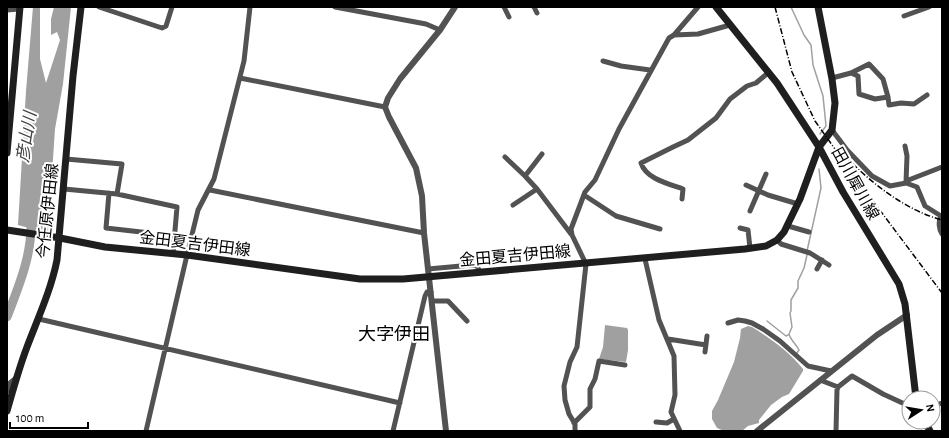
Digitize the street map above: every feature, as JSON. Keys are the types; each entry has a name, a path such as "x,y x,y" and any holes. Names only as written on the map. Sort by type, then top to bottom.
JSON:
{"main road":[{"name":"今任原伊田線","path":"7,411 27,347 39,319 54,274 60,238 73,76 81,7"},
{"name":"田川犀川線","path":"716,7 777,83 819,147 843,192 898,284 907,315 915,390"},
{"name":"金田夏吉伊田線","path":"7,230 49,236 105,247 186,255 360,279 403,279 429,273 480,272 586,264 766,246 776,240 788,226 798,204 819,147 832,130 836,103 818,7"},
{"path":"7,153 20,8"}],"street":[{"path":"99,7 162,28 166,26 172,7"},
{"path":"146,431 186,255 198,210 210,190 214,179 240,78 246,50 250,7"},
{"path":"335,7 426,24 440,30"},
{"path":"446,431 424,233 422,196 416,168 389,118 385,107 388,98 400,80 440,30 455,7"},
{"path":"504,7 509,17"},
{"path":"534,7 537,13"},
{"path":"572,235 571,229 585,192 596,180 619,129 650,70 669,38 674,35 698,7"},
{"path":"904,16 930,7"},
{"path":"7,10 20,8"},
{"path":"674,35 698,34 730,25"},
{"path":"603,61 621,66 650,70"},
{"path":"832,78 851,73 869,64 883,79 889,105 901,103 914,104 927,95"},
{"path":"682,199 683,189 661,182 643,170 641,163 688,140 716,118 730,99 747,86 756,83 769,72"},
{"path":"851,73 858,76 859,94 875,99 888,97"},
{"path":"240,78 385,107"},
{"path":"832,130 847,150 872,176 890,186 906,182 942,167"},
{"path":"905,146 907,156 906,182"},
{"path":"525,176 542,154"},
{"path":"505,157 537,189 572,235 586,264 577,347 570,362 564,386 564,400 574,423 575,431"},
{"path":"66,159 122,164 117,194"},
{"path":"750,212 766,174"},
{"path":"906,182 916,187 925,206 942,216 939,219 940,232 942,234"},
{"path":"746,184 758,190 798,204"},
{"path":"64,188 117,194 177,207 173,254"},
{"path":"513,205 537,189"},
{"path":"210,190 424,233"},
{"path":"110,193 106,228 150,233"},
{"path":"584,195 616,216 660,229"},
{"path":"788,226 809,232"},
{"path":"740,228 748,230 750,248"},
{"path":"776,240 781,244 808,252 829,265"},
{"path":"645,259 659,320 674,356 675,395 671,412 680,431"},
{"path":"817,269 822,260"},
{"path":"393,431 425,296 428,292 431,292"},
{"path":"432,301 448,302 467,321"},
{"path":"760,430 877,335 907,315"},
{"path":"39,319 400,403"},
{"path":"728,322 738,320 752,323 787,346 808,366 831,371"},
{"path":"705,352 707,336"},
{"path":"668,339 706,345"},
{"path":"574,423 590,407 590,389 595,379 599,361 625,364"},
{"path":"836,431 837,390 838,387 852,376 901,402"},
{"path":"7,391 10,383 17,377"},
{"path":"820,380 838,387"},
{"path":"656,422 667,422 674,419"}],"water":[{"path":"33,7 40,7 40,59 46,83 60,40 57,32 51,35 51,19 54,7 71,7 63,84 55,129 48,233 18,225 26,91"},
{"path":"605,325 627,328 628,350 626,362 599,359 603,347"},
{"path":"748,326 766,336 779,346 798,363 803,371 789,394 771,405 759,420 759,423 748,426 742,431 724,431 717,428 712,419 712,411 734,362 741,329"}],"waterway":[{"path":"791,7 804,35 811,45 813,65 823,96 826,126 820,134"},
{"path":"807,251 821,188 819,169"},
{"name":"彦山川","path":"7,317 29,250 31,226"},
{"path":"797,353 799,350 789,334 792,327 790,313 791,300 798,288 798,281 804,268 807,255"},
{"path":"767,321 786,336 788,335"}],"railway":[{"path":"775,7 792,72 815,121 942,293"},
{"path":"845,156 866,176 889,194 915,210 942,220"}],"district":[{"name":"大字伊田","path":"394,334"}]}
